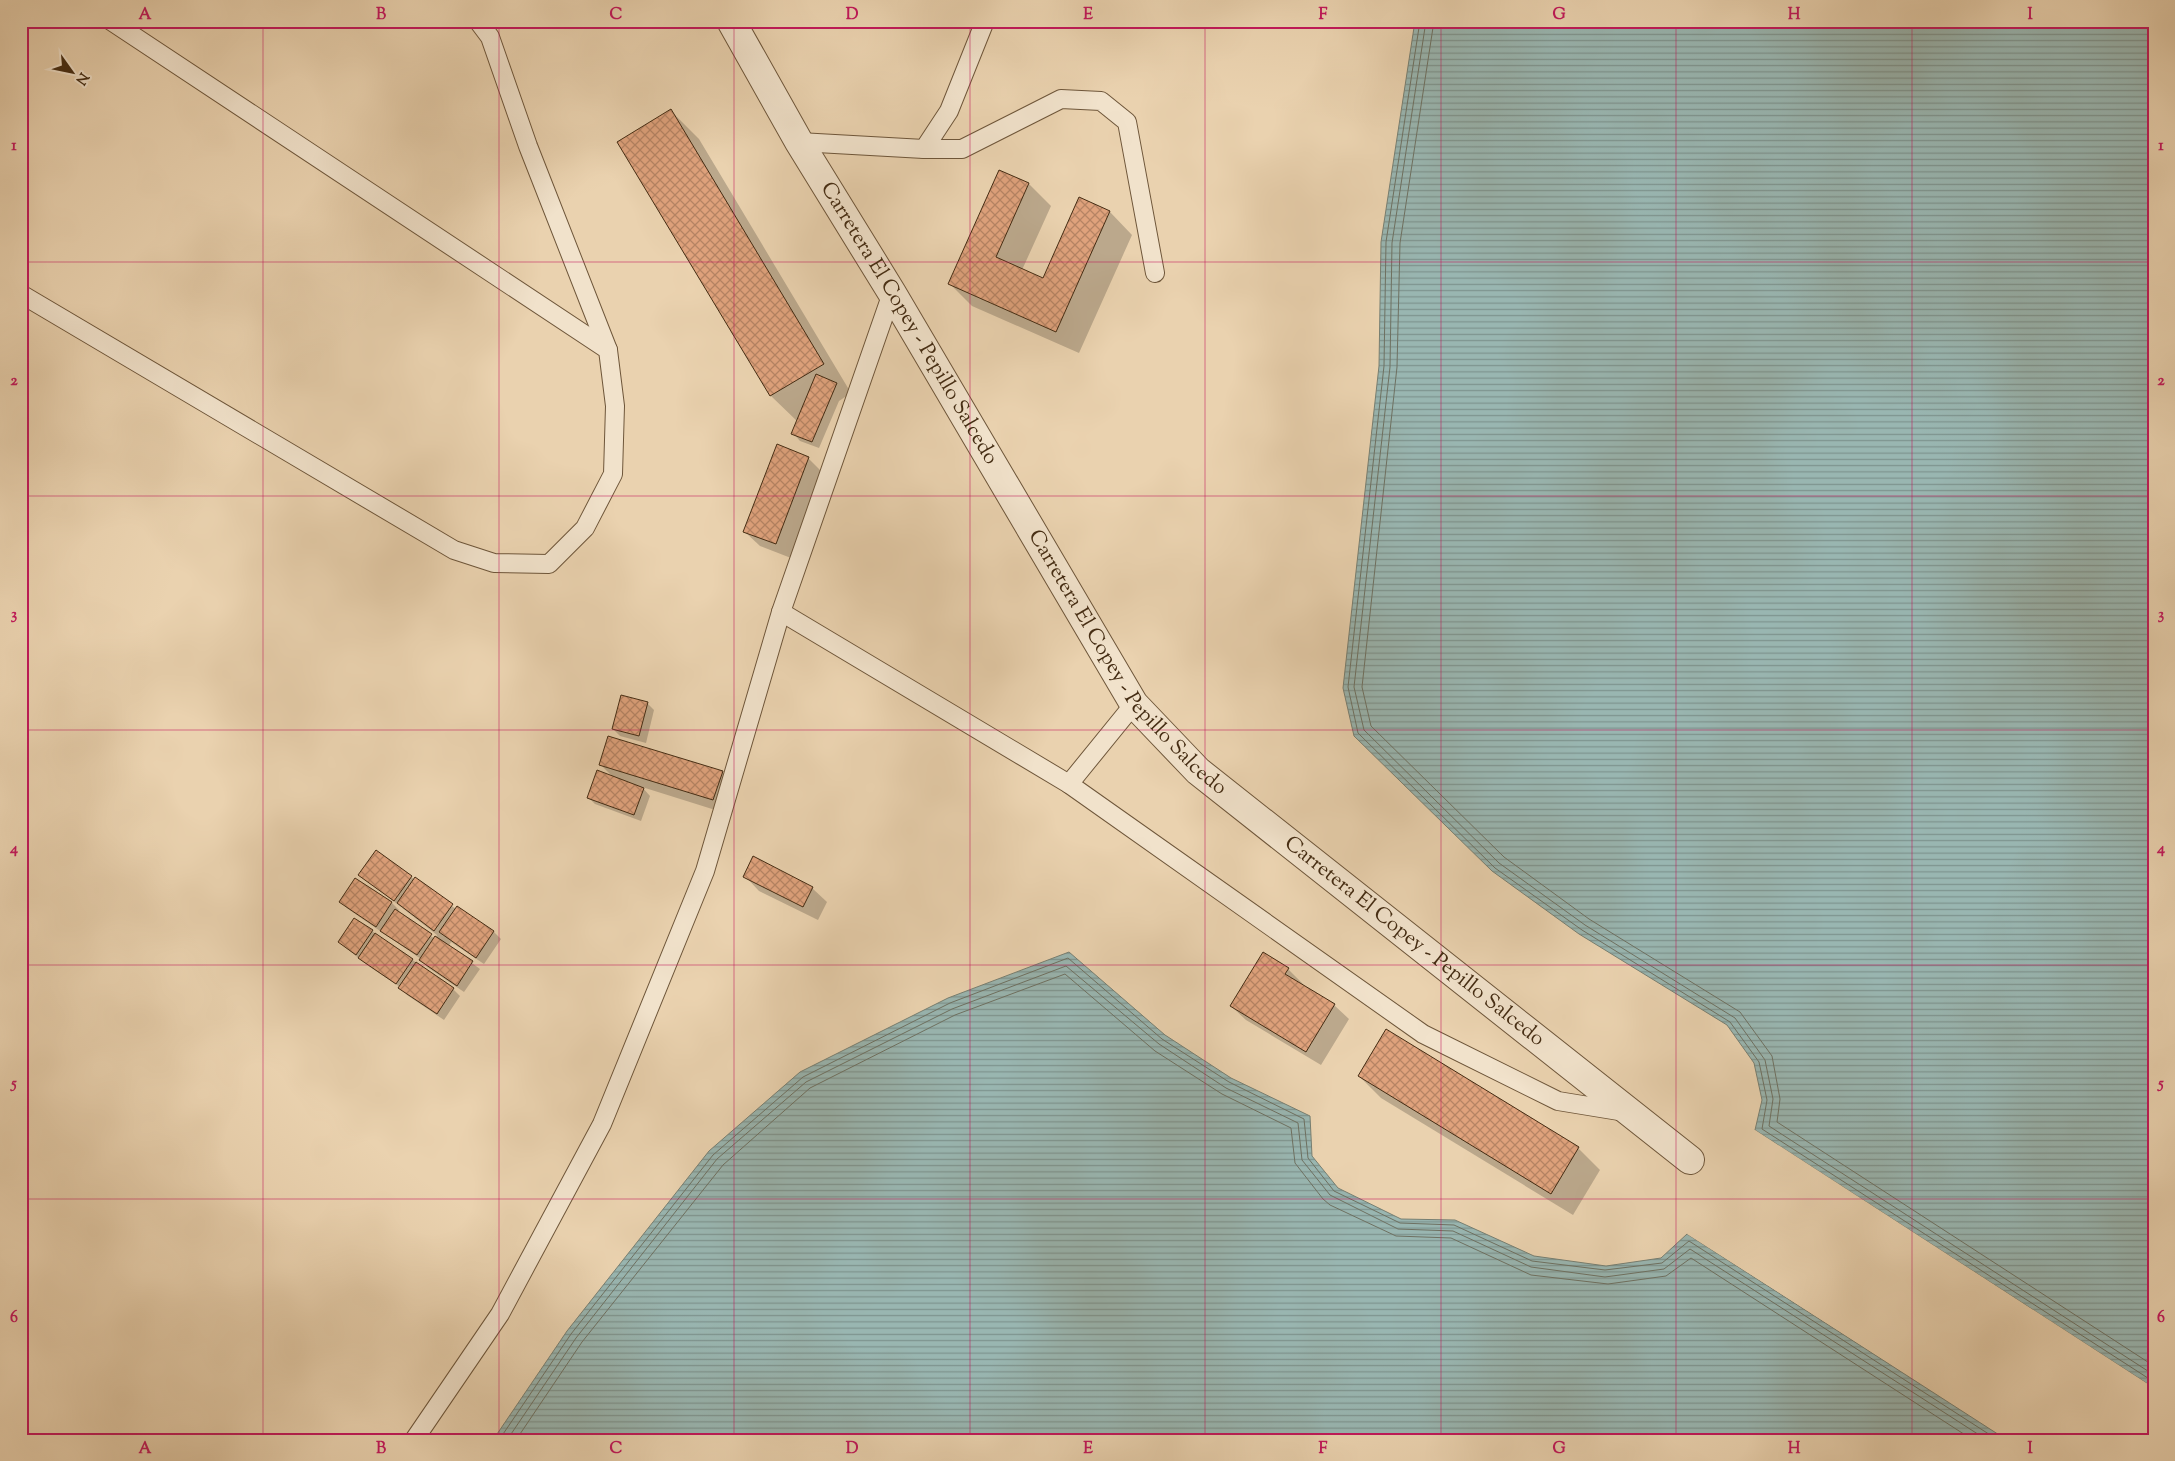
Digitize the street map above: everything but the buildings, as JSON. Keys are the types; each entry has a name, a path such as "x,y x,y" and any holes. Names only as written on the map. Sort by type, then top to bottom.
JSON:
{"street":[{"name":"Carretera El Copey - Pepillo Salcedo","path":"731,21 799,142 892,293 1134,704 1198,771 1690,1160"}],"lane":[{"path":"111,21 608,350"},
{"path":"21,294 454,550 494,564 549,564 585,528 613,474 615,406 608,350 532,155 490,37 478,21"},
{"path":"924,149 949,111 985,21"},
{"path":"799,142 924,149 962,148 1061,99 1101,101 1127,122 1155,273"},
{"path":"414,1440 500,1314 602,1124 705,871 781,612 892,293"},
{"path":"781,612 1069,784 1423,1034 1558,1101 1629,1113"},
{"path":"1069,784 1134,704"}],"water":[{"path":"1415,21 2154,21 2154,1388 1755,1130 1762,1100 1754,1063 1727,1025 1579,934 1492,871 1354,736 1343,688 1379,366 1381,242"},
{"path":"1069,952 1165,1035 1231,1078 1310,1116 1312,1156 1338,1188 1401,1219 1455,1220 1534,1256 1606,1266 1661,1258 1687,1234 2007,1440 493,1440 567,1331 709,1151 800,1072 948,998"}],"pier":[{"path":"1755,1130 2154,1388 2154,1391 1753,1132"},
{"path":"1689,1232 2009,1438 2010,1440 1687,1234"}]}
